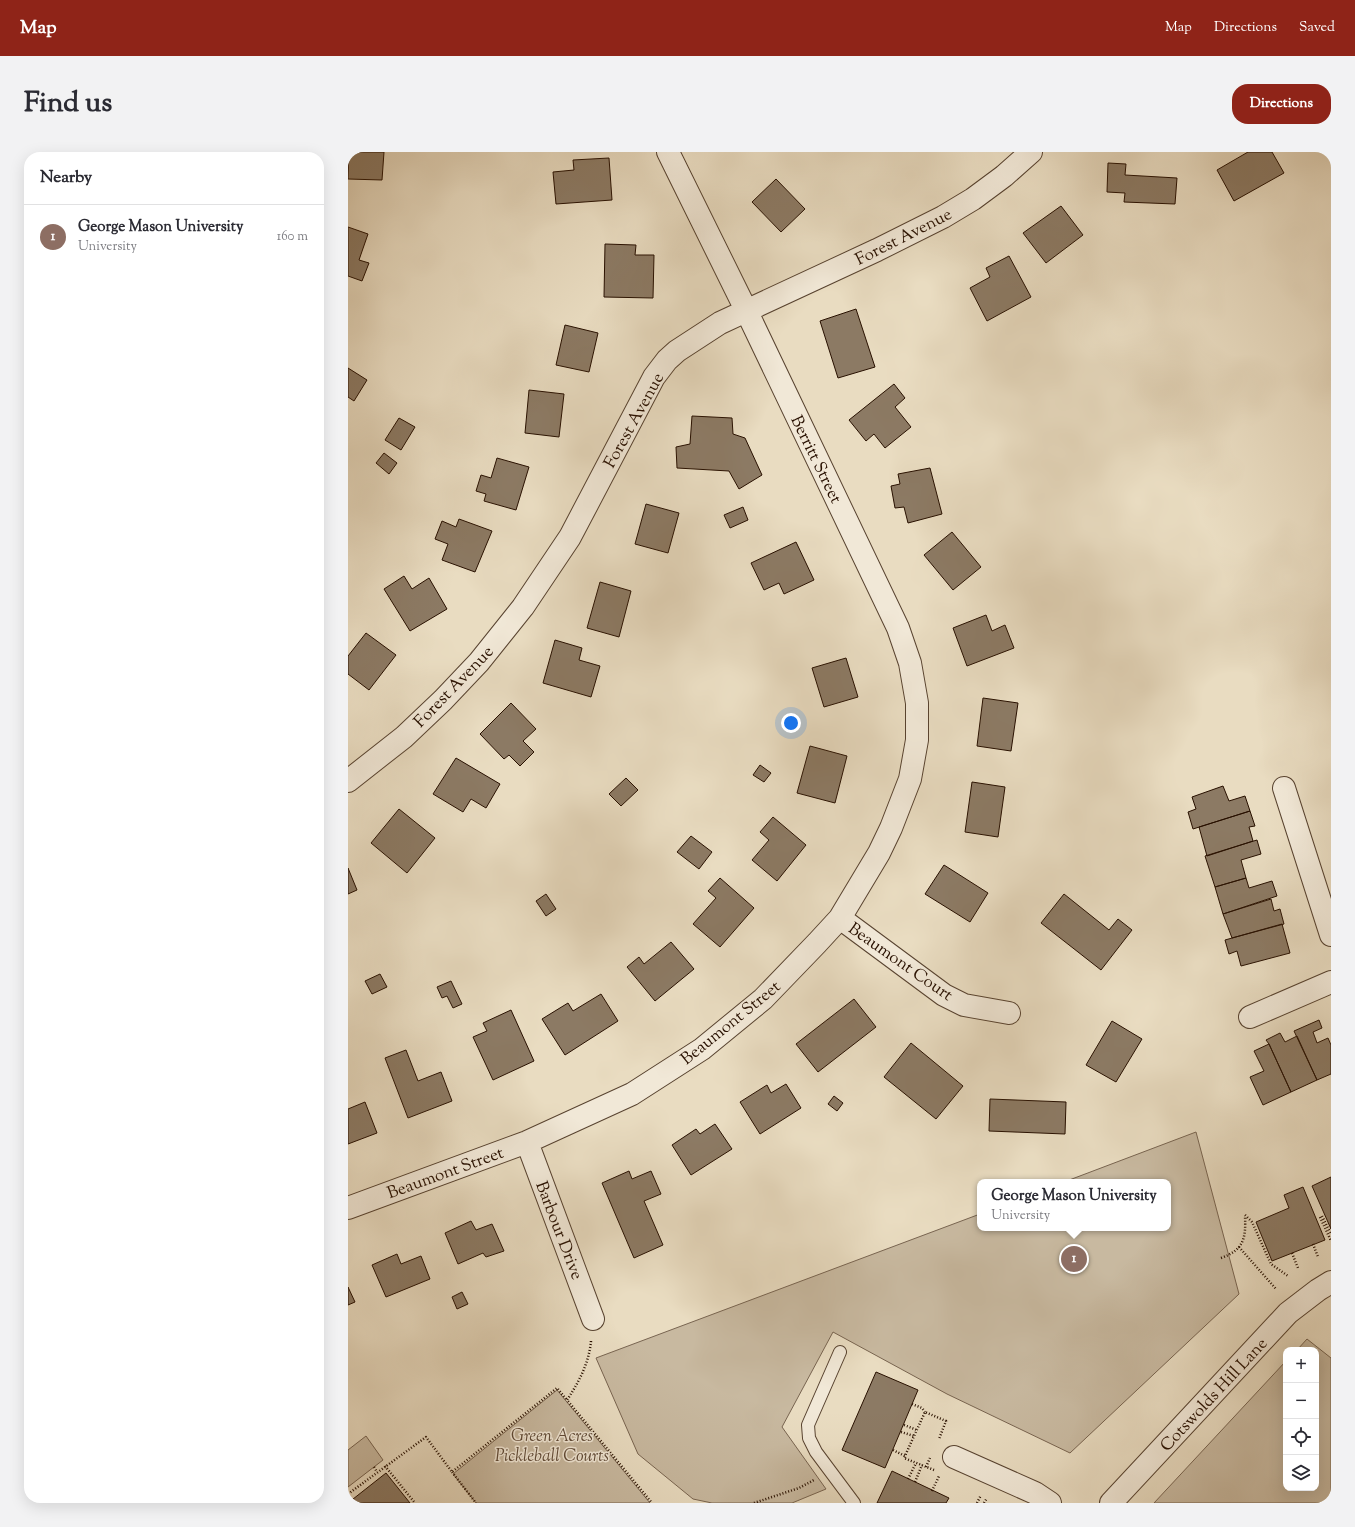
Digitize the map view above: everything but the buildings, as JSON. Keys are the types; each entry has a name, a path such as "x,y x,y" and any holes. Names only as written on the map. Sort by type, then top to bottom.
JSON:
{"street":[{"name":"Berritt Street","path":"668,152 898,628 910,663 916,703 917,740 910,779"},
{"name":"Forest Avenue","path":"348,782 404,736 443,700 479,662 523,607 570,537 654,377 668,360 677,352 720,323 877,250 943,217 986,190 1031,152"},
{"name":"Beaumont Street","path":"348,1208 527,1142 632,1094 702,1049 763,999 840,918 879,853 891,828 910,779"},
{"path":"1284,788 1331,935"},
{"name":"Beaumont Court","path":"840,918 944,995 964,1005 1009,1012"},
{"path":"1250,1017 1331,982"},
{"name":"Barbour Drive","path":"527,1142 593,1319"},
{"name":"Cotswolds Hill Lane","path":"1111,1503 1288,1313 1327,1292"},
{"path":"954,1457 1038,1500"}],"lane":[{"path":"840,1352 808,1425 809,1438 816,1452 854,1503"}],"path":[{"path":"1221,1258 1231,1254 1244,1241 1245,1215 1252,1222 1271,1264 1288,1276"},
{"path":"1331,1234 1321,1216 1331,1241"},
{"path":"1313,1244 1318,1257"},
{"path":"1239,1247 1276,1290"},
{"path":"1292,1253 1298,1268"},
{"path":"567,1400 579,1382 590,1349 593,1319"},
{"path":"452,1472 557,1388 652,1503"},
{"path":"912,1404 922,1408 925,1412 946,1421 938,1441"},
{"path":"905,1456 925,1412"},
{"path":"904,1425 917,1430"},
{"path":"901,1432 914,1436"},
{"path":"348,1494 426,1437 476,1503"},
{"path":"893,1450 905,1456 904,1458 926,1467 932,1454"},
{"path":"908,1479 916,1463"},
{"path":"915,1482 922,1465"},
{"path":"385,1466 415,1503"},
{"path":"374,1467 377,1472"},
{"path":"754,1503 799,1488 830,1470"},
{"path":"932,1491 940,1473"},
{"path":"977,1503 983,1492"}],"green space":[{"path":"1196,1132 1239,1294 1070,1453 947,1394 833,1332 782,1427 826,1489 792,1503 712,1503 693,1499 638,1454 596,1358 977,1215 977,1231 1171,1231 1171,1179 1072,1179"},
{"path":"1307,1339 1317,1347 1300,1347"},
{"path":"1319,1348 1331,1358 1331,1503 1154,1503 1283,1364 1283,1491 1319,1491"},
{"name":"Green Acres Pickleball Courts","path":"557,1390 650,1503 476,1503 453,1474"},
{"path":"366,1436 383,1460 348,1487 348,1450"}],"place":[{"name":"George Mason University","path":"1074,1259"}]}
